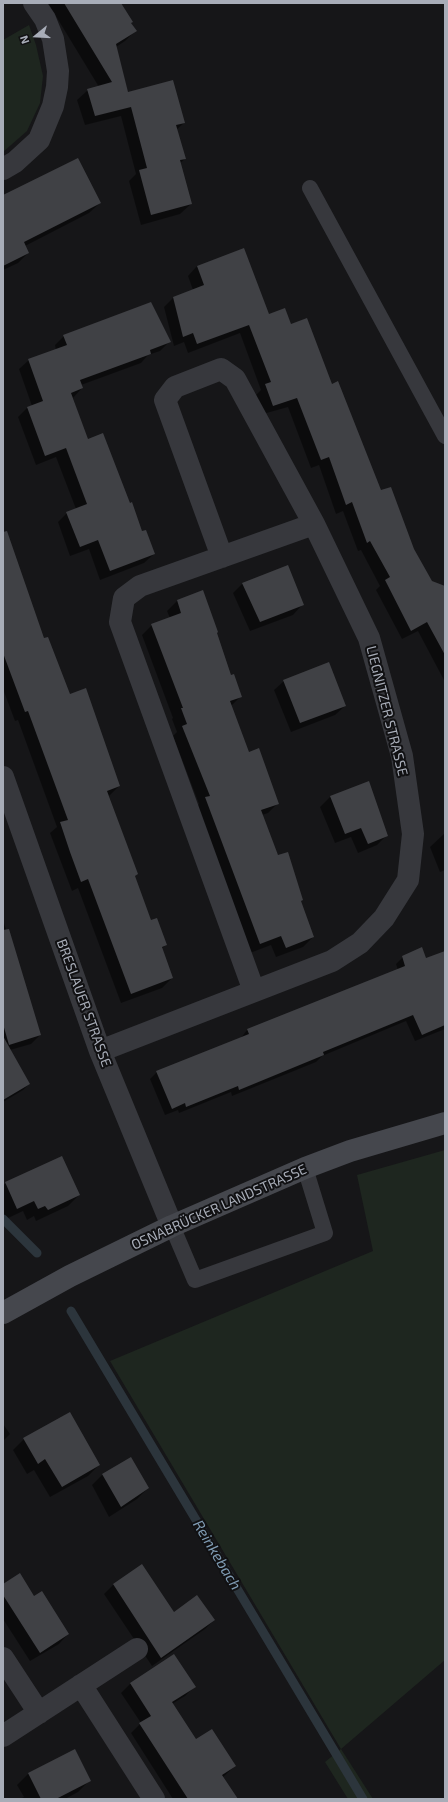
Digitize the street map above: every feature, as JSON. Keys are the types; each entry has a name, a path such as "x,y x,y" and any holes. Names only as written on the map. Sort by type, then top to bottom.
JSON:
{"street":[{"path":"3,169 15,162 38,140 53,106 57,87 58,71 53,39 45,19 34,3"},
{"name":"LIEGNITZER STRASSE","path":"100,1051 332,961 360,943 384,918 408,880 413,834 402,756 369,638 314,524 235,379 221,369 175,387 165,400 222,557"},
{"path":"254,991 120,622 124,598 140,586 314,524"},
{"name":"BRESLAUER STRASSE","path":"3,777 100,1051 172,1226"},
{"name":"OSNABRÜCKER LANDSTRASSE","path":"3,1313 70,1276 172,1226 305,1168 350,1150 445,1124"},
{"path":"3,1736 138,1649"},
{"path":"3,1658 39,1713"},
{"path":"80,1686 154,1799"}],"lane":[{"path":"310,188 445,436"},
{"path":"172,1226 195,1280 325,1233 305,1168"}],"shaded area":[{"path":"29,25 36,45 43,76 40,103 27,131 3,152 3,40"},
{"path":"445,1150 445,1660 341,1749 110,1361 373,1251 357,1175"},
{"path":"341,1749 373,1799 348,1799 325,1762"}],"building":[{"path":"64,3 121,3 133,22 131,23 137,31 116,44 128,92 173,80 185,123 176,125 186,159 180,160 192,204 151,215 139,170 147,168 131,107 95,116 87,89 112,82"},
{"path":"78,158 101,203 24,242 29,253 3,266 3,195"},
{"path":"244,248 269,314 285,308 291,324 307,318 332,384 338,381 381,490 391,487 414,549 432,581 445,586 445,655 427,622 411,631 385,580 390,577 370,541 367,543 352,502 346,505 329,457 321,460 297,398 273,406 265,384 271,382 249,325 197,344 193,333 183,337 173,297 204,285 197,266"},
{"path":"151,302 171,342 150,350 151,354 80,380 83,388 71,393 88,439 103,433 130,503 132,502 142,531 146,530 155,554 110,571 98,540 80,547 66,512 87,504 66,448 45,456 27,407 43,401 28,359 67,345 63,335"},
{"path":"7,531 44,638 48,637 70,694 86,688 120,786 107,791 138,874 135,876 151,920 157,918 167,945 162,947 173,978 131,994 88,879 81,882 60,822 68,820 28,711 25,712 3,653 3,532"},
{"path":"288,565 304,605 260,622 242,583"},
{"path":"203,590 231,675 234,674 242,697 230,701 249,752 259,748 279,804 261,810 278,855 288,852 303,900 301,901 314,937 286,948 281,936 260,944 205,797 210,796 182,726 187,724 181,708 183,708 151,624 181,613 177,600"},
{"path":"329,662 346,706 300,723 283,680"},
{"path":"369,781 388,836 368,844 361,828 345,834 330,796"},
{"path":"9,929 41,1035 9,1045 3,1024 3,930"},
{"path":"422,947 426,958 445,951 445,1025 422,1035 413,1015 323,1052 324,1055 239,1090 238,1086 186,1107 185,1103 172,1109 156,1071 249,1034 247,1029 405,966 402,956"},
{"path":"3,1036 30,1084 3,1100"},
{"path":"62,1156 80,1195 48,1210 45,1206 38,1209 34,1201 17,1209 5,1182"},
{"path":"70,1412 100,1465 62,1487 45,1459 38,1464 23,1438"},
{"path":"131,1457 149,1488 121,1507 102,1474"},
{"path":"142,1564 174,1612 197,1595 215,1620 161,1658 113,1584"},
{"path":"20,1573 34,1596 42,1591 69,1634 40,1653 3,1595 3,1584"},
{"path":"174,1654 196,1687 172,1702 196,1739 212,1729 236,1766 222,1775 238,1799 188,1799 139,1723 151,1716 130,1683"},
{"path":"75,1749 91,1781 56,1799 41,1799 28,1773"}],"waterway":[{"name":"Reinkebach","path":"3,1219 37,1253"},
{"name":"Reinkebach","path":"71,1311 363,1799"}]}
